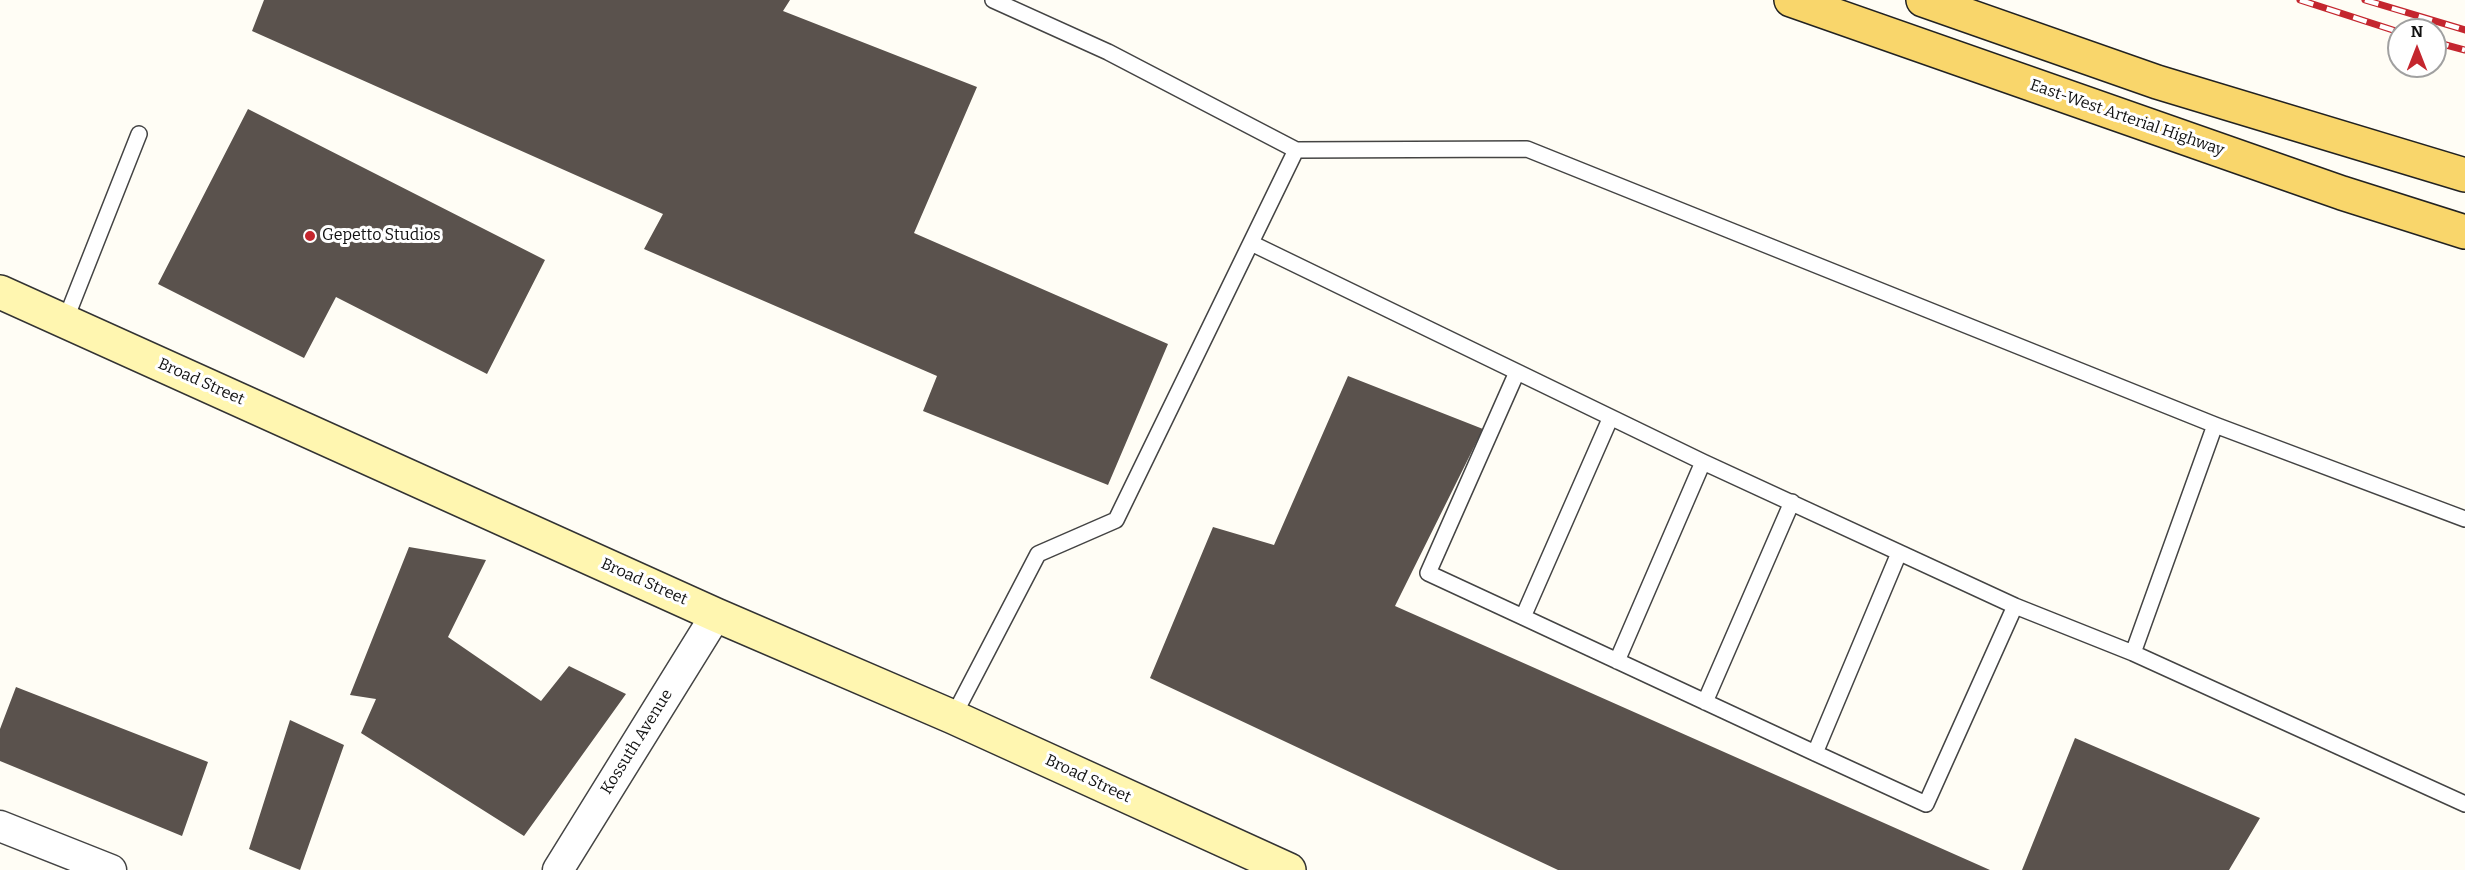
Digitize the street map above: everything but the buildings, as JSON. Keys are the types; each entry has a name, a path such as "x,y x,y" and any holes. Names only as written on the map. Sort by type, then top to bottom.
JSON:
{"main road":[{"name":"East-West Arterial Highway","path":"1791,0 2342,194 2465,232"},
{"path":"1923,0 2157,82 2465,175"},
{"name":"Broad Street","path":"0,291 716,615 953,717 1289,870"}],"street":[{"name":"Kossuth Avenue","path":"558,870 716,615"},
{"path":"0,826 111,870"}],"lane":[{"path":"993,0 1108,52 1296,150 1527,149 2215,424 2465,519"},
{"path":"65,321 139,134"},
{"path":"953,717 1038,554 1116,520 1296,150"},
{"path":"1251,243 1610,419 1899,553 2014,606 2133,653 2465,804"},
{"path":"1517,372 1428,573 1926,804 2014,606"},
{"path":"1522,617 1610,419"},
{"path":"2133,653 2215,424"},
{"path":"1617,661 1703,462"},
{"path":"1705,702 1792,502"},
{"path":"1815,753 1899,553"}],"railway":[{"path":"2300,0 2387,28"},
{"path":"2365,0 2465,30"},
{"path":"2447,45 2465,50"}],"place":[{"name":"Gepetto Studios","path":"310,236"}]}
